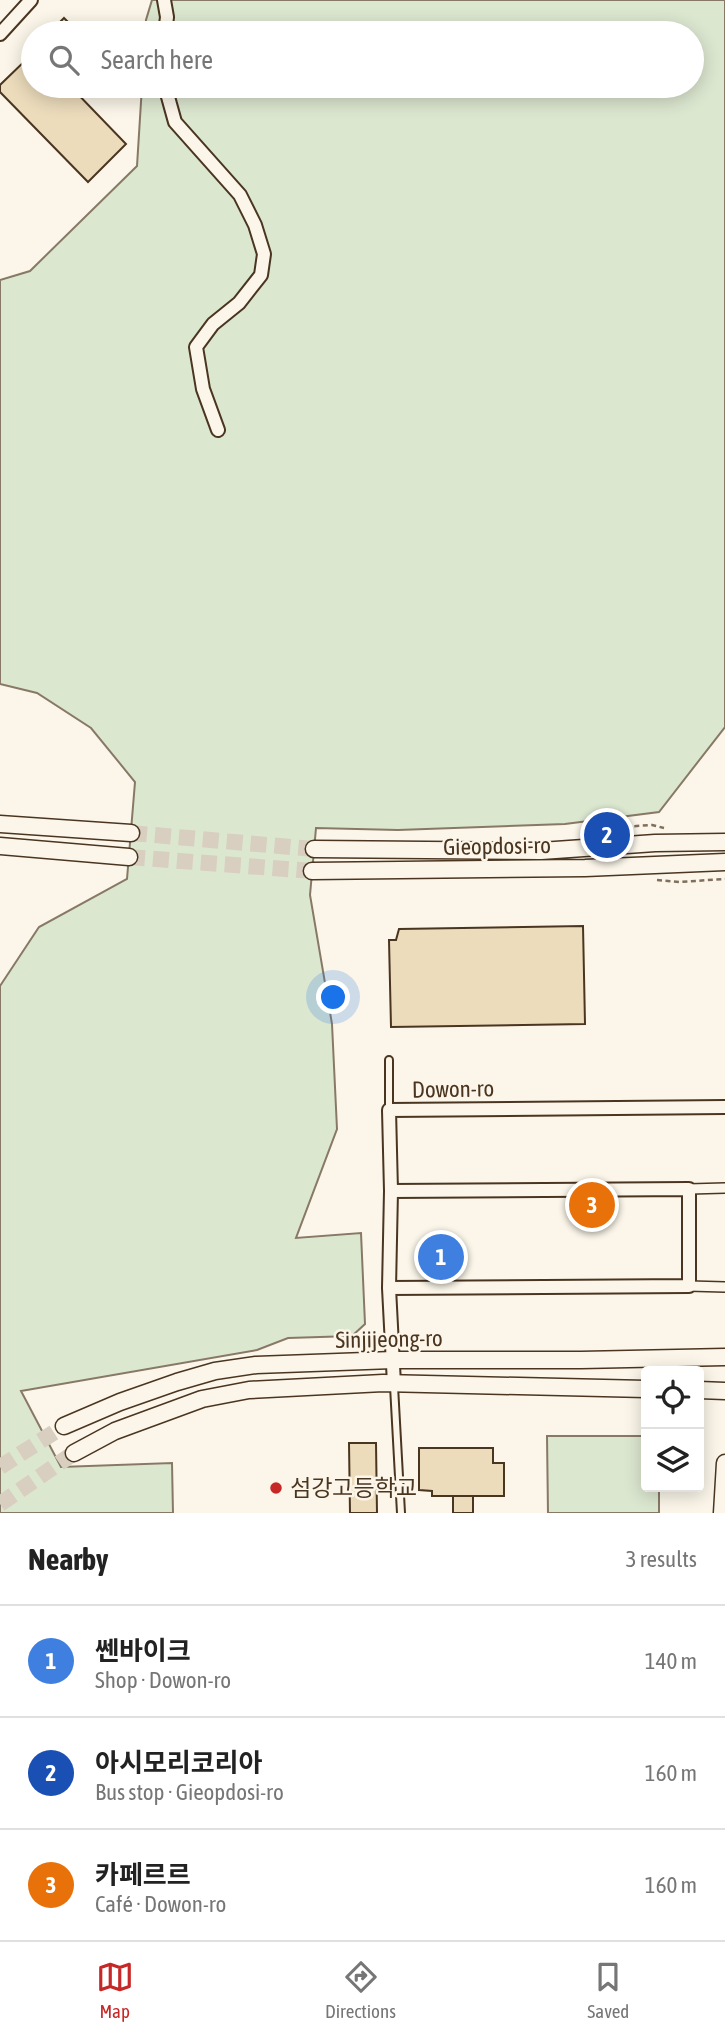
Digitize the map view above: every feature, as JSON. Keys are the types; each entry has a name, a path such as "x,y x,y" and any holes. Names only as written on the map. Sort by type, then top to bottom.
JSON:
{"street":[{"path":"0,34 31,0"},
{"path":"164,0 166,21"},
{"path":"168,98 175,122 240,195 256,225 264,254 261,275 239,303 213,324 195,346 203,389 218,430"},
{"path":"0,824 131,833"},
{"name":"Gieopdosi-ro","path":"314,849 541,851 655,843 725,842"},
{"path":"0,846 129,857"},
{"name":"Gieopdosi-ro","path":"312,871 585,868 725,862"},
{"name":"Dowon-ro","path":"394,1384 389,1288 389,1110 725,1107"},
{"path":"391,1191 725,1188"},
{"path":"689,1189 689,1286"},
{"path":"389,1288 725,1287"},
{"name":"Sinjijeong-ro","path":"64,1426 120,1402 215,1371 256,1365 393,1360 725,1357"},
{"path":"74,1453 115,1432 202,1399 249,1390 394,1384 641,1389"},
{"path":"704,1390 725,1391"},
{"path":"722,1513 725,1463"}],"lane":[{"path":"389,1060 389,1110"},
{"path":"394,1384 401,1513"}],"green space":[{"path":"152,0 725,0 725,727 659,812 565,824 398,830 316,828 310,895 332,1024 337,1129 296,1238 361,1233 365,1324 352,1336 288,1338 257,1350 21,1391 61,1467 172,1463 173,1513 0,1513 0,986 39,927 127,879 135,782 91,728 37,693 0,684 0,280 30,271 137,166 141,98 704,98 704,21 146,20"},
{"path":"547,1436 641,1436 641,1492 659,1492 659,1513 548,1513"}],"building":[{"path":"21,65 21,98 82,98 126,144 88,182 0,92 0,85"},
{"path":"583,926 585,1024 391,1027 389,940 396,940 399,929"},
{"path":"349,1443 376,1443 377,1513 350,1513"},
{"path":"419,1448 493,1448 493,1463 504,1463 504,1496 432,1496 432,1491 419,1490"},
{"path":"453,1496 473,1496 473,1513 453,1513"}],"tunnel":[{"path":"131,833 314,849"},
{"path":"129,857 312,871"},
{"path":"0,1467 64,1426"},
{"path":"0,1504 74,1453"}],"place":[{"name":"아시모리코리아","path":"607,835"},
{"name":"카페르르","path":"592,1205"},
{"name":"쎈바이크","path":"441,1257"},
{"name":"섬강고등학교","path":"276,1488"}]}
